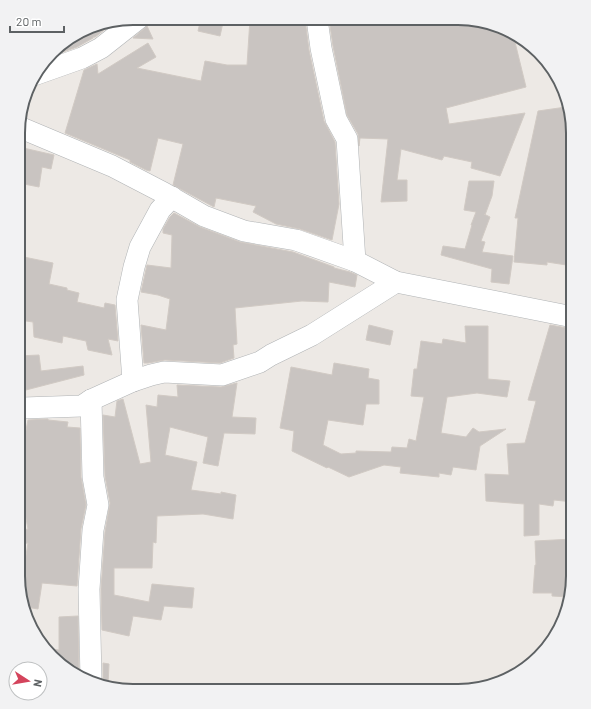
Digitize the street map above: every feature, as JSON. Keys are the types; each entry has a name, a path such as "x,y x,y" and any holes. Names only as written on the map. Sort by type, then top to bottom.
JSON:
{"street":[{"path":"44,71 82,58 101,48 130,25"},
{"path":"318,25 321,48 336,119 348,139 355,261"},
{"path":"25,130 112,166 204,216 244,232 296,240 355,261 396,282 566,316"},
{"path":"132,381 127,300 134,267 140,247 160,210 172,198"},
{"path":"25,408 82,406 91,400 132,381 164,372 222,375 260,362 270,355 312,335 396,282"},
{"path":"91,400 93,477 98,505 93,530 89,589 91,675"}],"building":[{"path":"199,25 222,25 220,36 198,31"},
{"path":"250,25 306,25 309,50 324,121 335,142 339,204 332,240 300,229 276,224 253,212 256,206 216,198 214,207 173,185 183,144 158,138 150,171 130,162 130,160 65,133 84,70 97,64 98,74 148,43 156,57 137,68 201,81 205,61 227,65 247,65"},
{"path":"330,25 472,26 499,33 515,41 526,87 446,108 449,124 525,113 500,176 471,168 472,162 444,156 442,160 401,149 397,180 407,180 407,201 381,202 388,139 360,138 359,146 358,134 347,115"},
{"path":"147,26 153,39 133,38 146,27"},
{"path":"106,29 95,37 77,47 61,53 85,36"},
{"path":"563,107 565,119 566,265 547,262 547,265 514,262 518,218 515,218 538,111"},
{"path":"25,148 54,155 51,169 42,167 39,187 25,184"},
{"path":"469,181 494,181 492,196 485,215 490,217 481,241 485,242 482,252 513,256 509,284 491,282 492,269 441,255 443,246 465,249 476,212 464,210"},
{"path":"174,213 200,227 240,242 293,252 334,268 350,272 357,275 355,287 329,282 328,302 302,301 235,308 237,344 233,345 234,358 220,363 165,360 144,363 141,325 166,330 170,299 141,292 147,265 171,268 172,235 163,233 163,229"},
{"path":"25,257 53,263 49,284 67,288 67,290 79,293 77,302 104,308 105,303 115,305 118,341 108,339 112,355 88,350 86,341 63,336 62,343 34,337 33,322 25,321"},
{"path":"369,325 393,331 390,345 366,340"},
{"path":"550,325 566,328 566,501 554,500 553,506 539,504 539,535 524,536 524,504 486,501 485,474 509,475 507,444 525,443 536,401 528,400"},
{"path":"465,326 488,326 488,379 510,381 507,397 477,393 447,397 441,433 466,437 473,428 479,432 506,429 480,446 476,470 453,467 451,475 439,473 439,477 400,473 401,467 384,465 349,477 292,451 294,431 280,428 291,367 332,375 334,363 369,369 368,378 379,380 379,404 366,404 363,425 328,420 323,445 341,454 356,453 356,451 391,452 392,447 407,448 409,439 416,441 424,397 411,396 414,369 417,369 421,341 442,344 443,339 466,343"},
{"path":"39,355 41,371 83,366 84,375 25,390 25,356"},
{"path":"237,383 232,417 256,418 255,434 224,433 218,466 203,463 208,437 170,427 165,455 197,462 191,490 221,494 221,492 236,495 233,519 203,514 157,516 156,543 153,542 152,568 114,568 114,595 149,602 152,584 194,588 192,608 164,606 161,620 133,616 129,636 102,630 101,589 105,532 110,503 105,476 103,415 115,417 117,401 123,399 140,464 151,462 146,405 157,407 158,395 178,397 177,385 221,387"},
{"path":"48,419 68,422 67,427 80,428 81,477 86,505 81,529 77,586 42,583 38,609 30,608 26,590 25,576 25,561 28,543 25,543 25,530 28,529 25,514 25,434 28,420"},
{"path":"566,539 566,583 564,597 552,596 552,593 533,593 536,565 535,541"},
{"path":"78,616 79,669 67,662 55,650 59,650 59,617"},
{"path":"103,663 109,664 108,681 103,679"}]}
